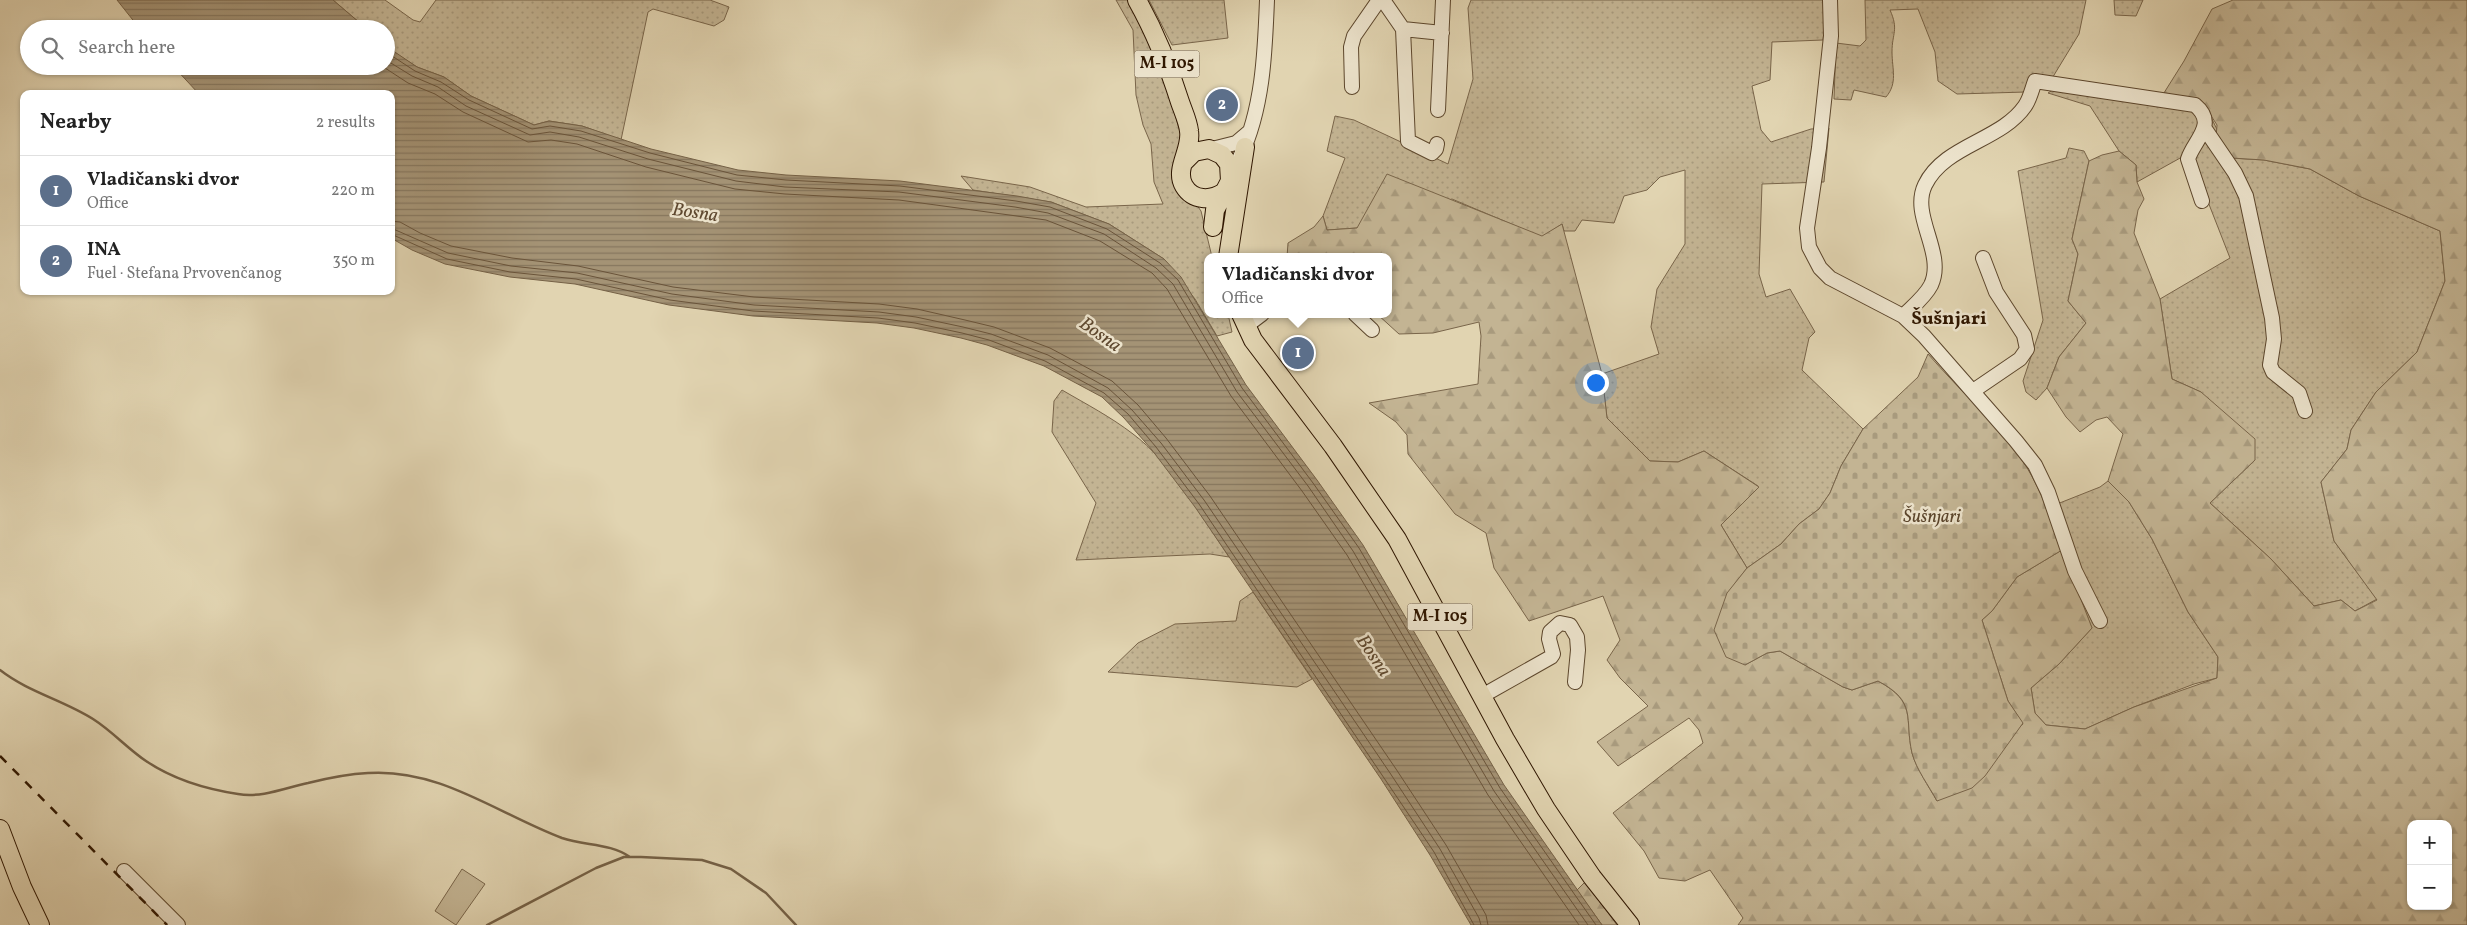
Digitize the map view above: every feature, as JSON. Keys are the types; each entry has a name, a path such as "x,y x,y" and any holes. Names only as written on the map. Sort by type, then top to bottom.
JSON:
{"main road":[{"name":"M-I 105","path":"1137,0 1160,47 1189,131 1184,163 1181,169 1182,183 1208,213 1221,253"},
{"name":"M-I 105","path":"1189,131 1210,149 1226,159 1231,175 1215,210 1213,227"},
{"path":"1229,253 1245,147"},
{"path":"1184,163 1194,152 1210,149"},
{"path":"1196,197 1208,199 1224,192"},
{"name":"M-I 105","path":"1243,320 1261,352 1333,446 1397,539 1546,809 1592,877 1630,925"},
{"path":"0,829 22,888 40,925"}],"street":[{"path":"1231,175 1245,147 1263,70 1267,0"},
{"path":"1352,87 1351,47 1354,36 1379,0"},
{"path":"1383,0 1402,29 1408,142 1432,152 1436,150 1437,144"},
{"path":"1438,110 1443,0"},
{"path":"1830,0 1831,36 1819,148 1807,228 1809,247 1820,268 1830,278 1903,316 1973,391 2035,465 2048,492 2075,571 2100,622"},
{"path":"1402,29 1442,33"},
{"path":"1903,316 1925,294 1931,286 1934,275 1933,259 1922,207 1924,185 1931,175 1954,156 2015,118 2026,104 2035,81 2124,96 2185,102 2202,111 2206,120 2204,129 2188,159 2202,201"},
{"path":"1210,149 1236,143 1251,126"},
{"path":"2204,129 2242,185 2246,196 2272,318 2274,339 2270,365 2273,372 2299,393 2305,411"},
{"path":"1973,391 2020,359 2027,348 2024,335 1996,292 1983,258"},
{"path":"1359,318 1372,330"},
{"path":"1482,696 1551,658 1553,654 1549,640 1550,632 1560,623 1570,625 1577,637 1575,682"},
{"path":"124,871 178,925"}],"green space":[{"path":"333,0 385,0 413,20 420,22 436,0 710,0 729,7 724,20 714,26 653,9 648,12 621,140 582,126 549,121 534,125 471,96 444,77 417,67 395,53 395,20 356,20"},
{"path":"1116,0 1131,0 1161,64 1181,136 1172,178 1183,195 1196,204 1201,211 1211,253 1204,253 1204,314 1195,299 1164,259 1109,224 1051,202 973,190 961,176 1030,187 1086,207 1163,204 1154,182 1151,144 1143,125 1136,95 1133,30"},
{"path":"1149,0 1224,0 1228,38 1172,45"},
{"path":"1471,0 1823,0 1826,15 1823,40 1772,42 1770,80 1752,86 1761,130 1771,142 1811,129 1829,128 1824,182 1762,184 1759,274 1766,297 1790,289 1815,332 1809,338 1802,370 1863,429 1841,466 1830,493 1819,509 1799,524 1781,544 1747,568 1721,525 1758,486 1704,451 1678,462 1650,461 1607,418 1602,374 1659,354 1651,327 1657,289 1685,244 1685,170 1660,177 1647,190 1624,196 1614,223 1582,220 1575,231 1564,231 1562,224 1542,237 1452,199 1357,228 1327,230 1323,216 1345,158 1327,151 1335,116 1354,120 1448,164 1473,79 1468,8"},
{"path":"1865,0 2086,0 2079,34 2051,80 2026,92 1957,94 1938,81 1935,52 1918,9 1890,10 1895,27 1892,46 1894,76 1890,92 1886,97 1854,90 1851,100 1834,99 1836,43 1860,46 1866,40"},
{"path":"2114,0 2143,0 2136,16 2115,15"},
{"path":"2233,0 2467,0 2467,925 1738,925 1743,918 1710,870 1685,881 1659,878 1644,851 1613,813 1703,743 1699,730 1689,718 1618,766 1597,742 1648,706 1620,678 1607,660 1620,640 1603,596 1529,621 1494,568 1486,533 1455,514 1408,454 1407,435 1396,422 1369,403 1478,384 1481,336 1479,322 1433,333 1399,334 1381,318 1392,318 1392,253 1287,253 1288,243 1314,227 1323,216 1327,230 1357,228 1387,174 1542,236 1562,224 1602,374 1607,418 1650,461 1678,462 1704,451 1759,487 1721,525 1747,568 1727,594 1745,665 1767,653 1780,651 1843,687 1852,690 1878,681 1891,689 1904,704 1907,712 1914,759 1937,801 2023,724 2008,701 1982,620 1992,611 2017,577 2062,550 2092,628 2059,664 2031,688 2035,713 2046,725 2085,729 2134,707 2217,678 2218,657 2188,612 2152,539 2129,502 2108,481 2123,434 2107,417 2096,420 2080,432 2066,417 2047,388 2059,357 2086,323 2068,301 2078,254 2072,239 2089,161 2102,155 2119,151 2136,165 2137,182 2144,199 2138,210 2134,233 2160,299 2172,379 2201,392 2255,439 2255,460 2210,503 2271,559 2314,606 2341,600 2355,611 2377,600 2334,541 2321,482 2347,449 2351,430 2376,392 2417,352 2445,281 2440,231 2359,196 2310,169 2264,160 2231,158 2216,138 2217,125 2208,111 2157,104 2184,61 2212,9"},
{"path":"2059,86 2208,111 2231,158 2264,160 2310,169 2359,196 2440,231 2445,281 2417,352 2376,392 2351,430 2347,449 2321,482 2334,541 2377,599 2355,611 2341,600 2314,606 2271,559 2210,503 2255,460 2201,392 2172,379 2160,299 2230,258 2194,166 2182,157 2137,182 2136,165 2119,151 2090,106 2048,93"},
{"path":"2069,148 2084,151 2089,161 2072,239 2078,254 2068,301 2086,323 2059,357 2047,388 2036,400 2026,392 2023,381 2043,320 2018,171 2066,158"},
{"path":"1206,318 1229,318 1232,332 1217,336"},
{"name":"Šušnjari","path":"1928,354 2016,451 2032,476 2042,497 2062,550 2017,577 1992,611 1982,620 2008,701 2023,723 1985,776 1972,788 1937,801 1914,759 1907,712 1904,704 1891,689 1878,681 1852,690 1843,687 1780,651 1767,653 1745,665 1726,657 1714,630 1727,593 1747,568 1781,544 1799,524 1819,509 1830,493 1841,466 1863,429 1918,377"},
{"path":"1062,390 1116,422 1133,434 1160,459 1185,491 1229,557 1210,554 1076,560 1096,503 1052,432 1054,401"},
{"path":"2108,481 2129,502 2152,539 2188,612 2218,657 2217,678 2194,684 2134,707 2085,729 2046,725 2035,713 2031,688 2059,664 2092,628 2069,572 2047,508 2100,487"},
{"path":"1253,592 1312,679 1297,687 1108,672 1138,643 1175,624 1236,621 1240,601"},
{"path":"462,869 485,884 456,925 435,911"},
{"path":"1585,882 1617,925 1602,925 1577,890"}],"water":[{"path":"117,0 333,0 356,20 133,20"},
{"name":"Bosna","path":"395,52 417,67 444,77 471,96 534,125 549,121 582,126 651,149 738,170 786,175 900,181 1017,196 1051,202 1109,224 1164,259 1181,277 1246,385 1363,545 1504,785 1602,925 1471,925 1430,855 1381,779 1195,507 1152,450 1124,418 1102,397 1044,366 987,345 914,328 877,323 753,316 669,305 575,284 510,277 445,264 395,240 395,90 195,90 181,75 395,75"}],"waterway":[{"path":"0,670 22,684 82,712 157,768 202,786 238,794 256,795 345,775 394,773 444,785 562,838 614,849 630,857"},
{"path":"487,925 596,868 624,857 702,860 731,869 766,893 796,925"}],"railway":[{"path":"0,756 167,925"}],"place":[{"name":"INA","path":"1222,105"},
{"name":"Vladičanski dvor","path":"1298,353"}],"district":[{"name":"Šušnjari","path":"1949,319"}]}
